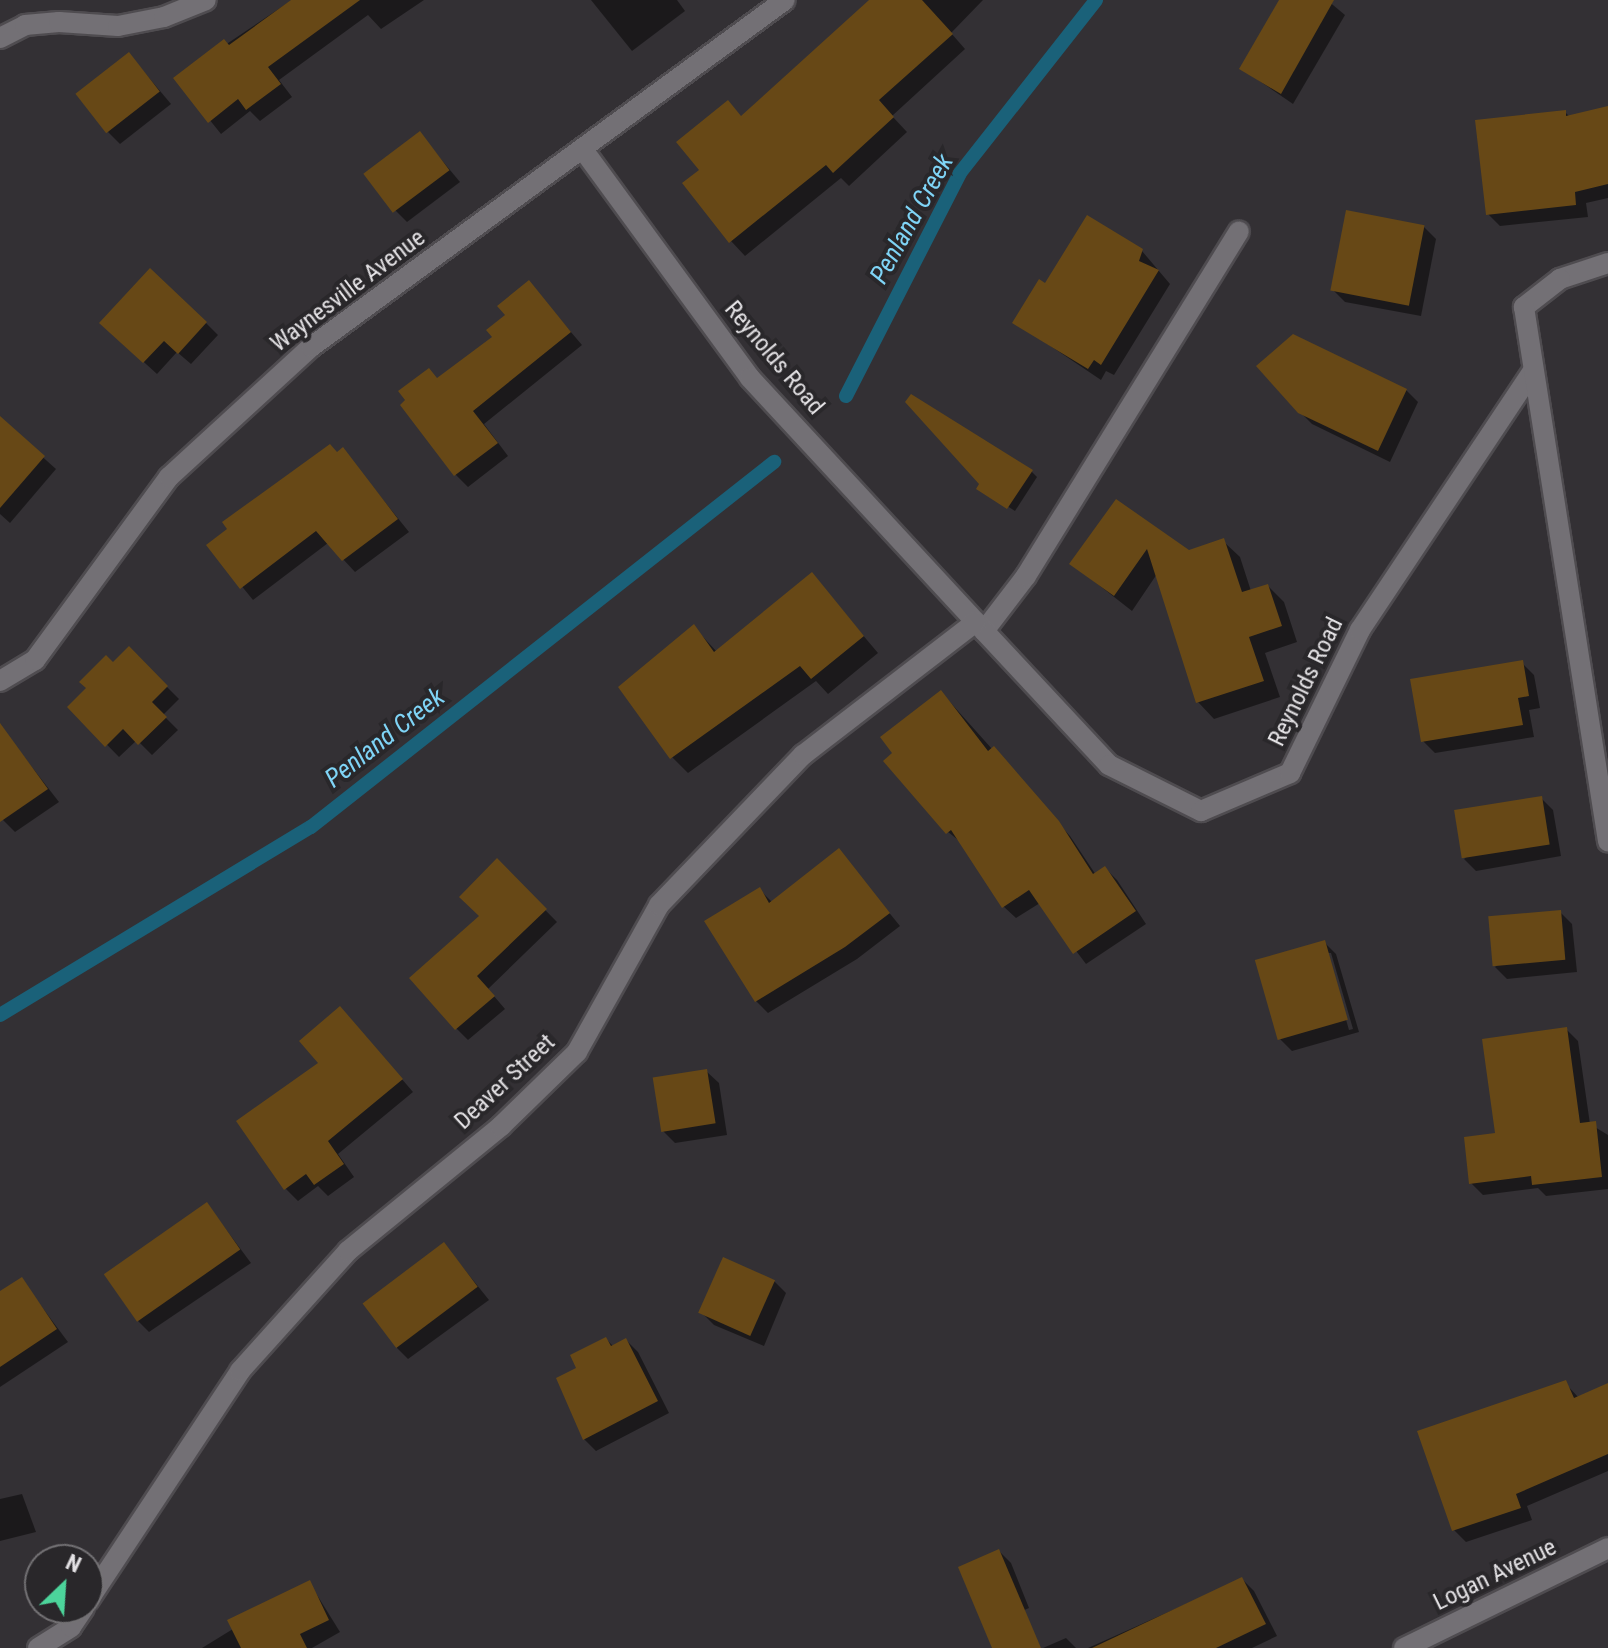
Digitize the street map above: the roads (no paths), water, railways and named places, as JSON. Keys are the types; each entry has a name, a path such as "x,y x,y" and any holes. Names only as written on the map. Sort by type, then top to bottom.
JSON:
{"street":[{"path":"0,38 36,24 118,26 164,17 206,0"},
{"name":"Waynesville Avenue","path":"0,681 35,660 169,477 311,347 584,151 785,0"},
{"name":"Reynolds Road","path":"584,151 750,378 1109,765 1201,811 1290,773 1360,630 1533,371"},
{"name":"Deaver Street","path":"104,1577 240,1371 348,1251 501,1126 577,1052 659,905 803,755 980,626 1026,576 1239,231"},
{"path":"1608,263 1560,279 1524,307 1608,841"},
{"name":"Logan Avenue","path":"1404,1648 1608,1548"},
{"path":"38,1648 73,1624"}],"waterway":[{"name":"Penland Creek","path":"846,396 960,173 1096,0"},
{"name":"Penland Creek","path":"0,1015 311,827 774,462"}]}
